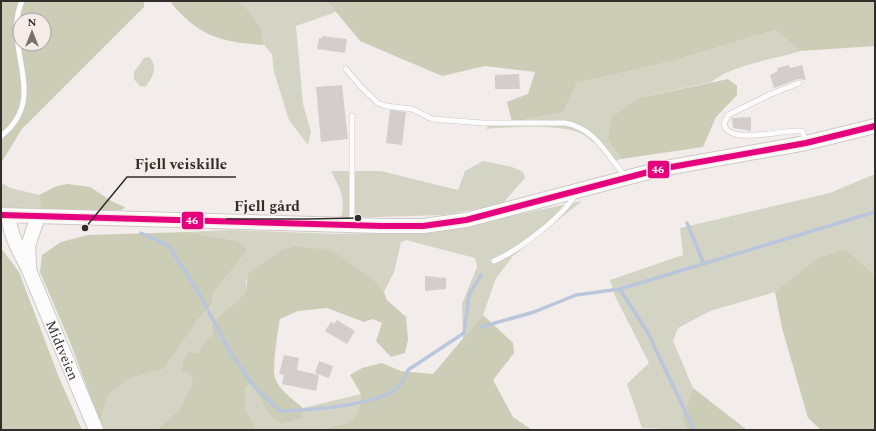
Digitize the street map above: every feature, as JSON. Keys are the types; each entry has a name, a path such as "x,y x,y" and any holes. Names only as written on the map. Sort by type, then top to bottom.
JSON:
{"main road":[{"path":"11,216 423,226 458,222 491,215 660,169 806,143 875,126"},
{"name":"Midtveien","path":"11,216 13,234 96,430"},
{"name":"Midtveien","path":"29,270 28,246 38,216"}],"lane":[{"path":"1,136 11,127 19,116 25,95 16,24 22,1"},
{"path":"346,69 361,87 378,102 386,106 412,109 432,119 483,123 564,123 575,125 591,134 600,142 624,178"},
{"path":"799,83 771,94 728,115 724,124 725,129 729,134 742,137 783,131 802,131 806,143"},
{"path":"352,116 352,224"},
{"path":"494,261 523,244 568,208 579,190"}],"green space":[{"path":"1,1 144,1 144,7 22,129 1,163"},
{"path":"175,1 236,1 246,8 261,27 264,45 235,42 212,36 192,23 182,14 171,3"},
{"path":"236,1 327,1 336,12 296,26 303,104 311,132 308,145 289,120 274,72 272,54 264,45 261,27 246,8"},
{"path":"327,1 875,1 875,46 801,51 775,30 669,62 577,83 563,113 512,122 507,102 528,94 535,72 485,66 442,76 360,41"},
{"path":"775,30 801,51 742,67 720,76 711,82 639,98 608,140 621,159 610,162 602,150 584,135 575,131 551,127 508,127 486,129 490,122 512,122 563,113 577,83 669,62"},
{"path":"149,57 154,64 152,76 145,87 140,86 134,79 134,72 144,58"},
{"path":"728,79 737,86 737,95 716,117 703,147 621,159 608,140 612,117 639,98"},
{"path":"483,161 512,167 523,172 525,178 502,204 445,215 341,218 343,205 341,193 331,171 381,171 458,190 465,171"},
{"path":"875,174 875,275 845,249 817,258 775,292 710,311 678,328 673,341 693,388 682,418 687,430 642,428 627,384 649,363 615,296 610,280 683,255 680,228 830,193"},
{"path":"1,182 10,188 39,195 41,210 1,208"},
{"path":"67,184 90,187 113,202 125,207 122,210 41,210 39,195 57,186"},
{"path":"582,201 513,256 496,278 483,315 463,339 462,304 477,267 475,258 406,240 401,242 394,272 384,292 375,281 246,281 247,293 221,315 213,335 205,340 191,374 194,383 179,410 156,430 104,430 100,422 108,395 130,378 164,369 198,320 212,306 213,293 248,250 238,241 188,232 231,230 337,234 433,232"},
{"path":"188,232 238,241 248,250 213,293 212,305 198,320 164,369 130,378 108,395 100,422 70,342 40,272 42,255 61,242 88,235"},
{"path":"295,246 333,251 375,281 384,292 387,300 406,317 408,340 405,353 391,357 376,341 382,323 373,319 364,322 327,308 298,311 280,319 274,373 280,387 303,408 303,418 281,424 268,412 251,383 245,389 245,410 258,430 156,430 179,410 193,383 190,374 182,371 183,361 189,352 199,354 205,340 213,335 212,326 221,315 246,293 248,274 280,251"},
{"path":"1,248 19,272 58,375 82,430 1,430"},
{"path":"845,249 875,275 875,430 821,430 808,418 782,328 775,292 817,258"},
{"path":"483,315 513,343 514,353 493,380 513,417 532,430 325,430 351,421 358,410 361,394 350,375 362,368 382,363 401,371 433,374"},
{"path":"251,383 268,412 303,418 303,408 361,394 358,410 354,418 346,423 330,427 325,430 258,430 245,410 245,389"},
{"path":"693,388 747,430 687,430 682,418"}],"building":[{"path":"322,36 347,39 345,53 317,49 319,38 322,38"},
{"path":"789,65 790,68 802,65 806,80 798,79 774,88 770,75 778,71 777,68"},
{"path":"519,74 520,89 495,89 495,75"},
{"path":"342,85 348,139 321,142 316,87"},
{"path":"390,110 406,112 402,145 386,143"},
{"path":"751,117 751,131 733,128 732,118"},
{"path":"425,276 446,278 446,289 425,291"},
{"path":"337,320 355,331 347,344 325,331 331,322 334,324"},
{"path":"284,355 299,358 297,370 319,375 316,391 282,384 284,375 279,374"},
{"path":"319,361 333,366 329,378 315,373"}],"waterway":[{"path":"481,327 534,312 576,295 620,289 875,212"},
{"path":"687,223 704,264"},
{"path":"141,233 169,246 200,295 229,350 253,385 280,411 337,407 380,397 395,390 402,382 408,370 464,333 469,295 481,275"},
{"path":"620,289 648,333 694,430"}],"transit line":[{"name":"46","path":"1,215 423,226 466,220 660,169 806,143 875,126"}],"place":[{"name":"Fjell gård","path":"358,218"},
{"name":"Fjell veiskille","path":"85,228"}]}
